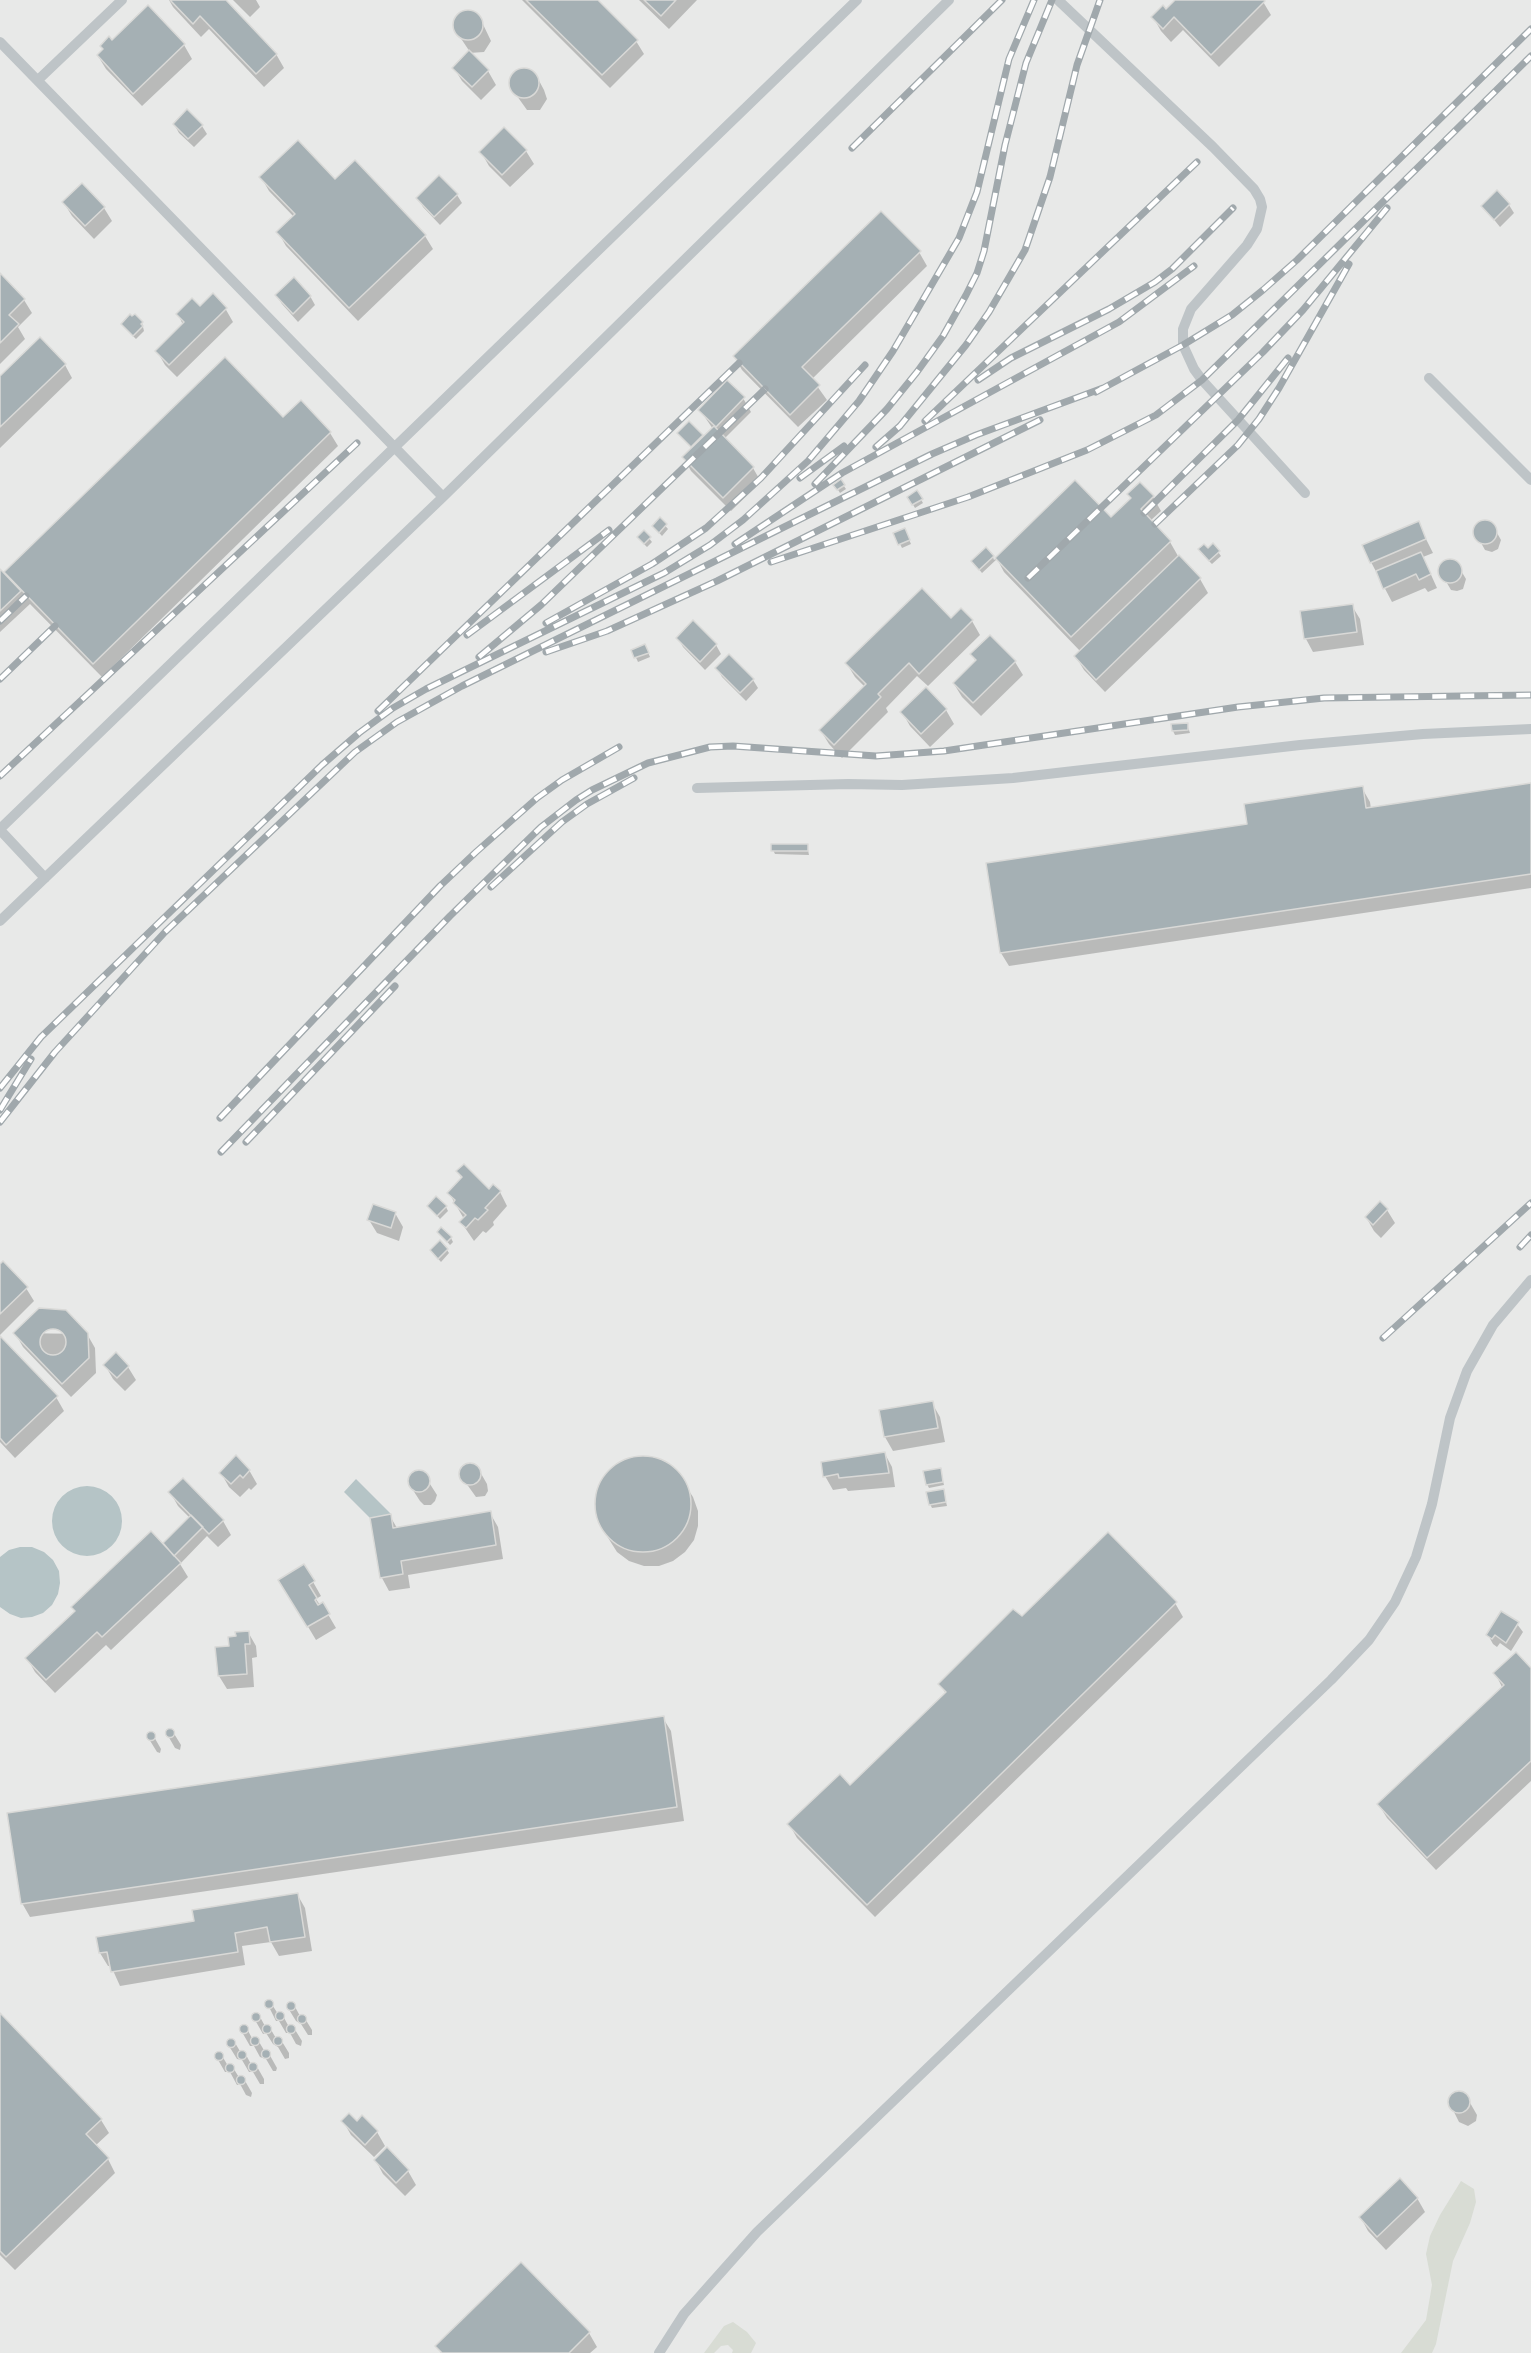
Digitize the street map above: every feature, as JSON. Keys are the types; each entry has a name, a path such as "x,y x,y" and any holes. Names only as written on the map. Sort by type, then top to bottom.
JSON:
{"lane":[{"path":"38,80 122,0"},
{"path":"45,878 0,829 396,448 856,0"},
{"path":"0,921 443,497 949,0"},
{"path":"1058,0 1213,147 1254,189 1260,199 1262,207 1257,229 1247,245 1191,309 1183,329 1183,345 1202,380 1305,493"},
{"path":"0,42 443,497"},
{"path":"1429,378 1531,480"},
{"path":"697,788 902,785 1013,778 1300,745 1423,734 1531,729"},
{"path":"659,2353 684,2314 757,2232 1331,1680 1369,1640 1395,1602 1416,1557 1432,1504 1450,1418 1467,1371 1493,1325 1531,1280"}],"shaded area":[{"path":"0,0 1531,0 1531,2353 0,2353"},
{"path":"356,1479 391,1514 370,1518 344,1492"},
{"path":"94,1486 107,1492 116,1501 120,1507 122,1521 120,1535 112,1546 101,1554 80,1556 62,1546 54,1535 52,1514 62,1496 73,1488"},
{"path":"32,1547 44,1552 53,1560 59,1571 58,1594 52,1605 43,1613 32,1617 21,1618 0,1607 0,1557 9,1550"},
{"path":"1461,2181 1474,2189 1476,2202 1470,2223 1453,2261 1436,2344 1432,2353 1401,2353 1426,2320 1432,2285 1426,2254 1430,2236"},
{"path":"733,2322 747,2332 756,2343 751,2353 732,2353 733,2350 728,2345 721,2346 714,2353 704,2353 724,2326"}],"building":[{"path":"170,0 226,0 277,54 256,74 200,16 193,24"},
{"path":"526,0 598,0 638,40 602,75"},
{"path":"644,0 676,0 661,16"},
{"path":"1175,0 1265,1 1211,55 1174,17 1163,29 1151,17 1163,5 1166,9"},
{"path":"148,5 185,44 133,94 97,55 103,49 100,46 109,36 112,40"},
{"path":"468,10 479,14 483,25 479,36 468,40 457,36 453,25 457,14"},
{"path":"469,50 489,70 472,87 452,68"},
{"path":"524,68 535,72 539,83 535,94 524,98 513,94 509,83 513,72"},
{"path":"187,109 203,125 188,139 173,124"},
{"path":"504,127 527,150 502,175 479,152"},
{"path":"298,140 335,179 355,160 426,235 349,308 276,232 295,214 259,177"},
{"path":"439,175 458,194 434,217 416,198"},
{"path":"82,183 105,207 85,226 62,202"},
{"path":"1497,190 1510,204 1494,220 1481,206"},
{"path":"881,211 921,251 802,367 820,385 790,415 733,356"},
{"path":"0,273 25,299 9,315 19,324 0,343"},
{"path":"294,277 311,296 293,314 275,295"},
{"path":"213,293 227,308 169,365 155,351 184,322 176,314 192,298 200,306"},
{"path":"130,314 132,316 135,314 143,322 141,324 143,326 133,336 121,324"},
{"path":"40,337 66,364 0,427 0,376"},
{"path":"225,357 283,417 301,400 331,432 93,664 4,572"},
{"path":"727,380 745,397 716,427 698,410"},
{"path":"689,421 703,435 691,447 677,433"},
{"path":"714,426 754,467 723,498 682,457"},
{"path":"841,479 845,485 837,490 833,485"},
{"path":"1075,480 1111,517 1131,498 1127,494 1140,482 1154,496 1141,509 1171,541 1071,637 995,558"},
{"path":"917,490 923,499 912,505 907,497"},
{"path":"660,517 667,524 659,533 652,526"},
{"path":"1485,520 1490,521 1496,527 1496,537 1490,543 1485,544 1480,543 1474,537 1473,532 1474,527 1480,521"},
{"path":"1419,521 1426,539 1370,563 1362,545"},
{"path":"905,528 910,540 898,545 893,533"},
{"path":"644,530 651,537 644,544 637,537"},
{"path":"1213,543 1220,551 1209,561 1198,549 1204,544 1208,548"},
{"path":"986,547 994,556 979,570 971,561"},
{"path":"1421,552 1431,574 1419,580 1416,574 1383,589 1376,571"},
{"path":"1179,555 1201,578 1096,680 1074,656"},
{"path":"1450,559 1455,560 1461,566 1461,576 1455,582 1450,583 1445,582 1439,576 1438,571 1439,566 1445,560"},
{"path":"0,569 21,591 0,611"},
{"path":"922,588 951,618 961,608 973,620 919,674 909,663 878,694 881,697 834,745 819,730 866,684 845,663"},
{"path":"1353,604 1357,632 1304,639 1300,611"},
{"path":"693,620 717,644 700,662 676,638"},
{"path":"990,635 1016,661 973,703 953,683 976,660 970,654"},
{"path":"645,644 649,653 634,658 631,650"},
{"path":"729,654 754,679 740,693 715,668"},
{"path":"926,687 947,709 921,734 900,712"},
{"path":"1188,723 1188,730 1172,731 1171,724"},
{"path":"1531,783 1531,874 1000,953 986,863 1247,824 1244,804 1363,786 1366,808"},
{"path":"771,844 808,844 808,851 771,851"},
{"path":"464,1164 489,1189 493,1184 501,1191 485,1208 488,1210 478,1220 475,1218 466,1228 459,1222 466,1215 453,1203 455,1200 447,1193 462,1177 456,1171"},
{"path":"436,1196 447,1206 437,1216 427,1206"},
{"path":"1380,1201 1388,1209 1373,1225 1365,1217"},
{"path":"373,1204 396,1212 391,1228 367,1220"},
{"path":"441,1227 452,1237 447,1242 437,1232"},
{"path":"440,1240 448,1249 438,1259 430,1250"},
{"path":"3,1261 28,1287 0,1314 0,1264"},
{"path":"39,1308 66,1310 88,1333 89,1358 62,1384 13,1333"},
{"path":"53,1329 62,1333 66,1342 62,1351 53,1355 44,1351 40,1342 44,1333"},
{"path":"0,1336 58,1396 6,1445 0,1438"},
{"path":"116,1352 129,1366 117,1378 103,1365"},
{"path":"933,1401 938,1428 884,1437 879,1410"},
{"path":"885,1452 889,1473 839,1478 838,1474 823,1477 821,1462"},
{"path":"236,1455 250,1470 243,1478 240,1475 231,1484 219,1473"},
{"path":"634,1456 652,1456 670,1464 683,1477 691,1495 688,1523 670,1544 652,1552 634,1552 616,1544 603,1531 595,1513 595,1495 603,1477 616,1464"},
{"path":"470,1463 478,1466 481,1474 478,1482 470,1485 462,1482 459,1474 462,1466"},
{"path":"941,1468 943,1482 926,1485 923,1471"},
{"path":"419,1470 427,1473 430,1481 427,1489 419,1492 411,1489 408,1481 411,1473"},
{"path":"183,1478 224,1520 209,1534 168,1492"},
{"path":"944,1489 946,1502 929,1505 926,1492"},
{"path":"491,1511 496,1545 401,1561 403,1574 380,1578 370,1518 391,1514 393,1528"},
{"path":"191,1515 203,1527 174,1556 163,1543"},
{"path":"151,1531 181,1563 102,1637 97,1632 46,1680 25,1658 75,1611 71,1607"},
{"path":"1108,1532 1177,1602 867,1905 787,1824 840,1774 850,1785 946,1692 938,1684 1013,1609 1022,1616"},
{"path":"304,1564 315,1581 309,1585 317,1598 315,1600 318,1605 323,1602 330,1614 307,1627 278,1580"},
{"path":"1501,1611 1519,1622 1506,1643 1495,1635 1492,1639 1486,1635"},
{"path":"249,1631 250,1644 245,1644 247,1674 218,1676 215,1647 229,1646 228,1637 236,1636 235,1632"},
{"path":"1516,1652 1531,1668 1531,1761 1427,1858 1377,1804 1504,1685 1493,1673"},
{"path":"664,1716 677,1807 21,1904 7,1813"},
{"path":"170,1728 175,1733 170,1738 165,1733"},
{"path":"151,1731 156,1736 151,1741 146,1736"},
{"path":"298,1893 305,1937 270,1942 267,1927 235,1933 238,1952 111,1972 107,1952 99,1953 96,1937 194,1921 192,1910"},
{"path":"269,1999 274,2004 269,2009 264,2004"},
{"path":"291,2001 296,2006 291,2011 286,2006"},
{"path":"280,2011 285,2016 280,2021 275,2016"},
{"path":"256,2012 261,2017 256,2022 251,2017"},
{"path":"0,2013 102,2119 86,2134 109,2158 6,2257 0,2251"},
{"path":"302,2014 307,2019 302,2024 297,2019"},
{"path":"244,2024 249,2029 244,2034 239,2029"},
{"path":"267,2024 272,2029 267,2034 262,2029"},
{"path":"291,2024 296,2029 291,2034 286,2029"},
{"path":"255,2036 260,2041 255,2046 250,2041"},
{"path":"278,2036 283,2041 278,2046 273,2041"},
{"path":"231,2038 236,2043 231,2048 226,2043"},
{"path":"266,2049 271,2054 266,2059 261,2054"},
{"path":"242,2050 247,2055 242,2060 237,2055"},
{"path":"219,2051 224,2056 219,2061 214,2056"},
{"path":"253,2062 258,2067 253,2072 248,2067"},
{"path":"230,2063 235,2068 230,2073 225,2068"},
{"path":"241,2075 246,2080 241,2085 236,2080"},
{"path":"1459,2091 1467,2094 1470,2102 1467,2110 1459,2113 1451,2110 1448,2102 1451,2094"},
{"path":"349,2113 357,2121 362,2115 378,2131 365,2145 341,2121"},
{"path":"387,2147 409,2170 396,2183 374,2160"},
{"path":"1400,2178 1418,2198 1377,2237 1359,2217"},
{"path":"521,2262 590,2332 569,2353 442,2353 435,2346"}],"railway":[{"path":"852,148 1002,0"},
{"path":"0,1088 41,1037 322,765 359,733 393,708 426,689 664,573 710,545 743,520 808,461 859,401 893,351 959,238 977,192 1009,59 1034,0"},
{"path":"815,484 887,409 917,372 943,336 977,273 984,251 1005,145 1026,63 1052,0"},
{"path":"876,447 900,426 966,345 989,312 1025,250 1050,177 1077,65 1100,0"},
{"path":"1096,392 1183,345 1232,315 1263,290 1297,260 1531,29"},
{"path":"771,562 968,497 1087,450 1156,415 1202,380 1531,56"},
{"path":"925,421 1197,162"},
{"path":"978,380 1011,358 1109,309 1155,282 1172,269 1233,208"},
{"path":"1028,578 1263,352 1303,310 1387,208"},
{"path":"1155,524 1238,445 1259,419 1349,264"},
{"path":"735,544 842,473 1119,322 1194,266"},
{"path":"1144,513 1238,420 1288,358"},
{"path":"378,711 739,363"},
{"path":"546,623 652,564 706,528 761,478 865,365"},
{"path":"0,1122 55,1052 165,932 355,752 397,722 462,686 932,454 976,435 1103,388"},
{"path":"479,657 541,605 765,389"},
{"path":"546,652 607,631 717,581 1040,420"},
{"path":"0,776 357,443"},
{"path":"800,478 844,446"},
{"path":"467,635 609,530"},
{"path":"0,621 26,596"},
{"path":"0,679 55,626"},
{"path":"221,1152 450,916 541,827 592,790 648,763 710,747 733,746 876,756 944,751 1238,707 1324,698 1531,695"},
{"path":"220,1118 440,886 476,852 537,798 562,780 619,747"},
{"path":"491,887 562,822 587,804 634,778"},
{"path":"246,1142 395,986"},
{"path":"0,1110 31,1059"},
{"path":"1383,1338 1531,1203"},
{"path":"1520,1247 1531,1235"}]}
